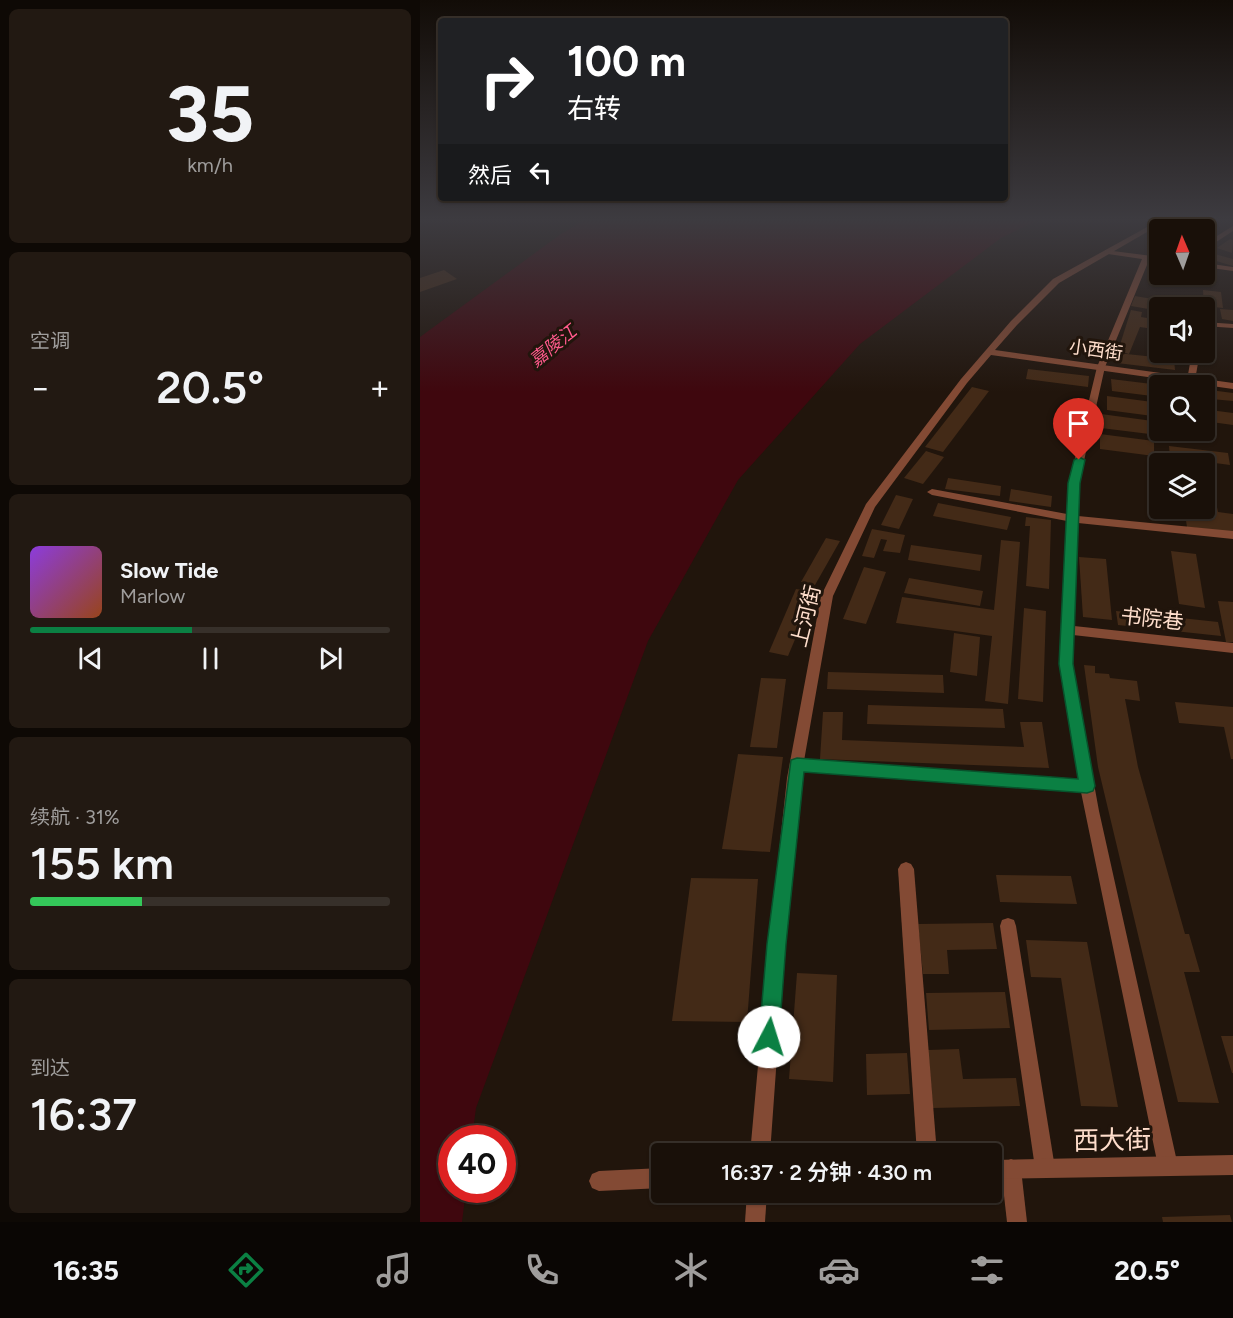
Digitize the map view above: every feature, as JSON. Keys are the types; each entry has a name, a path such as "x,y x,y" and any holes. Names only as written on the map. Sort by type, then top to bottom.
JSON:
{"street":[{"name":"上河街","path":"761,1143 777,944 797,764 827,596 870,506 964,381 1056,281 1061,278"},
{"path":"1143,278 1101,367 1074,483 1066,664 1087,786 1167,1166"},
{"path":"1215,325 1233,326"},
{"name":"小西街","path":"989,352 1156,375"},
{"name":"小西街","path":"1215,383 1233,386"},
{"path":"932,492 1073,519 1233,535"},
{"name":"书院巷","path":"1067,630 1233,648"},
{"path":"797,764 1087,786"},
{"path":"906,869 926,1143"},
{"path":"1008,926 1045,1168"},
{"name":"西大街","path":"1002,1169 1233,1165"},
{"path":"1002,1172 1017,1222"},
{"path":"599,1181 651,1179"},
{"path":"755,1222 756,1203"}],"water":[{"name":"嘉陵江","path":"501,278 948,278 860,344 738,480 648,641 476,1108 474,1125 438,1125 438,1203 464,1203 462,1222 420,1222 420,337"}],"building":[{"path":"420,278 457,279 420,292"},
{"path":"1203,290 1221,292 1223,308 1215,307 1215,297 1203,297"},
{"path":"1135,296 1149,298 1149,309 1131,306"},
{"path":"1220,309 1233,310 1233,321 1222,319"},
{"path":"1131,310 1142,312 1141,317 1149,318 1149,328 1140,327 1129,354 1118,351"},
{"path":"1117,353 1149,356 1149,363 1174,363 1175,370 1117,363"},
{"path":"1028,369 1089,376 1088,387 1026,379"},
{"path":"1111,379 1149,384 1149,396 1112,391"},
{"path":"972,387 989,391 943,452 925,447"},
{"path":"1215,391 1233,393 1233,401 1215,399"},
{"path":"1107,396 1149,402 1149,416 1107,410"},
{"path":"1215,411 1233,413 1233,425 1215,423"},
{"path":"1101,414 1149,421 1149,434 1101,428"},
{"path":"1100,434 1154,441 1154,453 1149,453 1149,455 1100,449"},
{"path":"1169,446 1228,453 1230,465 1215,463 1215,453 1170,453"},
{"path":"926,451 944,457 923,484 904,478"},
{"path":"948,478 1001,486 1000,496 945,489"},
{"path":"1011,489 1052,496 1051,507 1009,501"},
{"path":"896,495 913,499 899,529 881,525"},
{"path":"1215,498 1218,512 1233,514 1233,532 1187,527 1186,519 1215,519"},
{"path":"938,503 1011,517 1007,530 933,516"},
{"path":"1026,517 1051,520 1049,589 1026,586 1030,526 1025,526"},
{"path":"872,529 905,535 900,553 883,551 887,540 881,539 874,558 862,556"},
{"path":"826,538 840,541 815,585 801,582"},
{"path":"1001,540 1020,542 1008,704 985,701 992,636 896,623 902,597 994,610"},
{"path":"911,545 982,555 980,571 908,560"},
{"path":"1171,551 1196,554 1205,608 1179,604"},
{"path":"1079,557 1106,559 1112,620 1083,617"},
{"path":"864,567 886,572 866,624 843,619"},
{"path":"909,578 983,591 980,606 904,593"},
{"path":"796,589 815,592 788,656 769,652"},
{"path":"1218,601 1233,602 1233,642 1226,642"},
{"path":"1024,608 1046,611 1043,702 1018,699"},
{"path":"1116,611 1218,622 1221,636 1118,625"},
{"path":"954,633 980,637 977,676 950,672"},
{"path":"1084,665 1095,666 1095,673 1109,674 1110,678 1137,681 1140,701 1125,699 1138,767 1185,934 1189,934 1200,972 1184,972 1219,1103 1178,1102 1098,767"},
{"path":"828,672 943,675 944,693 827,689"},
{"path":"761,678 786,679 777,748 750,747"},
{"path":"1175,702 1233,707 1233,759 1231,759 1224,727 1179,723"},
{"path":"868,705 1003,709 1005,728 867,724"},
{"path":"823,712 843,712 842,740 1024,747 1020,722 1042,722 1049,768 820,759"},
{"path":"738,754 783,757 770,852 722,849"},
{"path":"996,875 1071,876 1077,904 1000,902"},
{"path":"691,878 758,879 747,1022 672,1021"},
{"path":"993,923 997,949 947,950 949,974 923,974 918,924"},
{"path":"1026,940 1087,942 1118,1107 1081,1106 1061,978 1031,977"},
{"path":"797,973 837,975 833,1082 789,1079"},
{"path":"1005,992 1010,1028 929,1030 926,993"},
{"path":"1221,1036 1233,1036 1233,1073 1232,1073"},
{"path":"959,1049 963,1079 1016,1078 1020,1106 933,1108 928,1050"},
{"path":"907,1053 910,1094 867,1095 866,1054"},
{"path":"1230,1215 1232,1222 1163,1222 1162,1217"}],"route":[{"path":"769,1037 797,764 1087,786 1066,664 1074,483 1079,460"}]}
